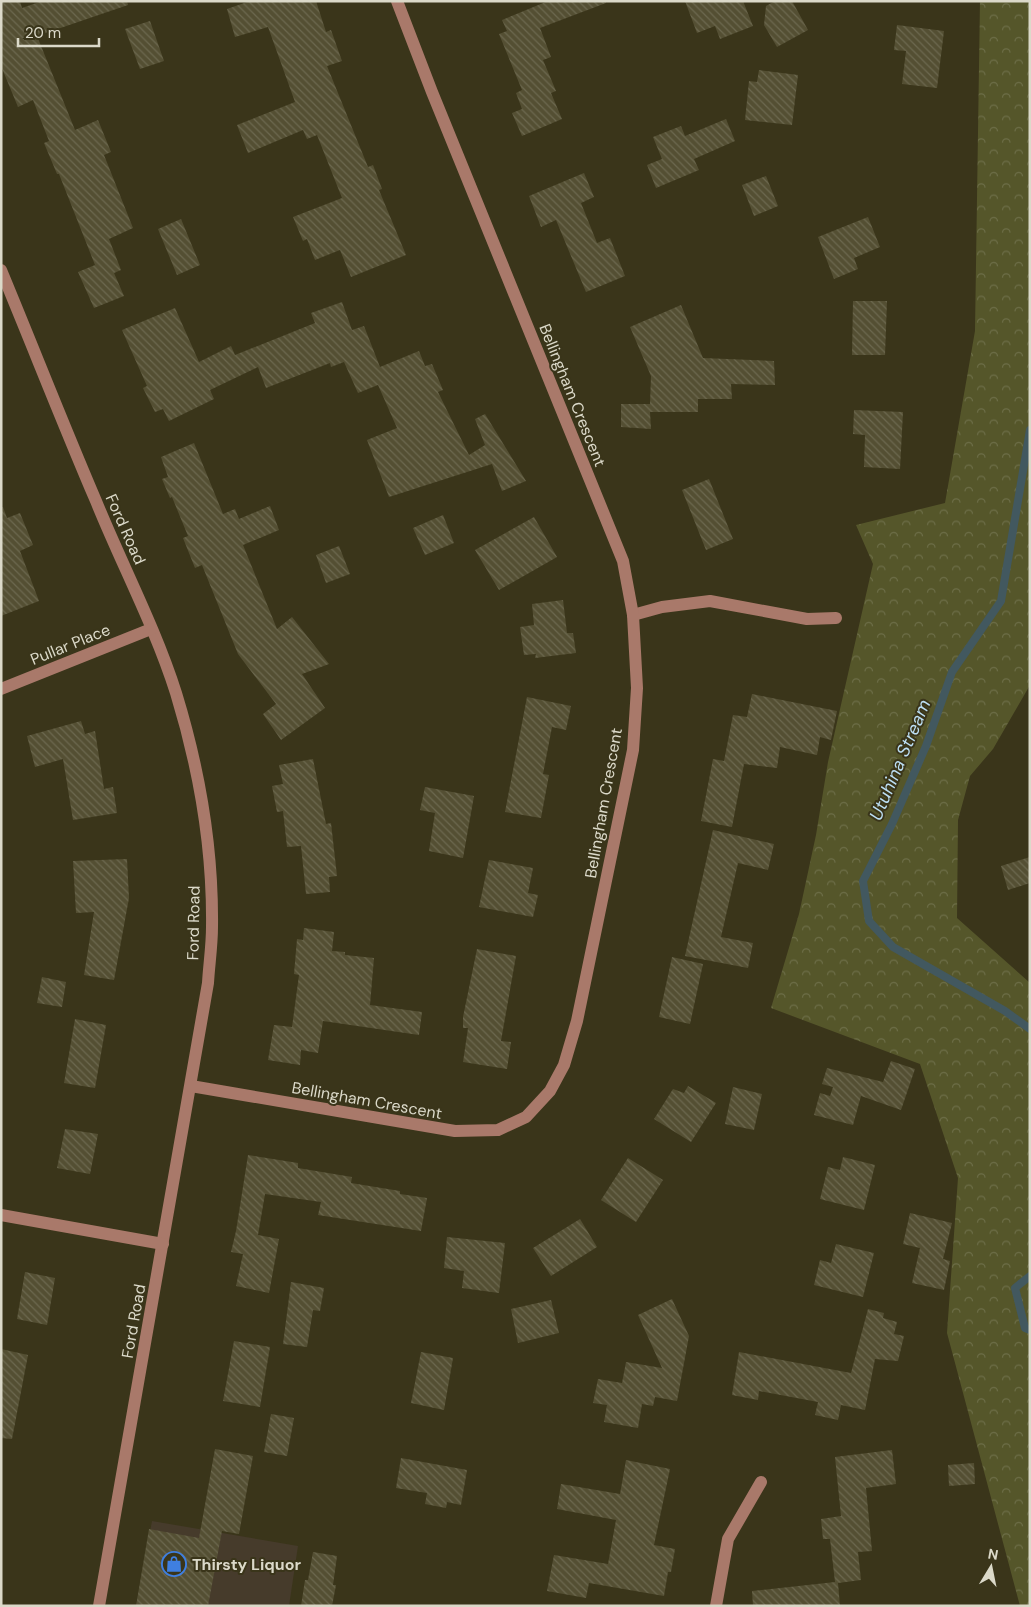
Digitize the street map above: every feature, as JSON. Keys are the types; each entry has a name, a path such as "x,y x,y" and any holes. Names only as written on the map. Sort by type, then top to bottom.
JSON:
{"street":[{"name":"Bellingham Crescent","path":"191,1086 455,1131 498,1130 526,1117 550,1091 564,1065 577,1021 633,750 637,688 633,615 623,561 432,92 397,1"},
{"name":"Ford Road","path":"1,270 96,502 152,629 175,692 190,742 203,809 210,860 212,927 208,984 99,1606"},
{"path":"633,615 662,607 710,601 807,619 836,618"},
{"name":"Pullar Place","path":"1,689 152,629"},
{"path":"1,1215 163,1244"},
{"path":"716,1606 728,1540 761,1482"}],"shaded area":[{"path":"152,1521 298,1546 289,1606 136,1606"}],"green space":[{"path":"980,1 1030,1 1030,685 993,749 970,776 958,820 957,918 1030,983 1030,1606 1020,1606 947,1333 958,1178 920,1064 771,1008 799,914 816,835 828,762 873,564 856,525 945,503 975,331"}],"building":[{"path":"1,1 20,1 22,8 42,1 127,1 128,5 37,36 75,130 98,120 111,152 104,155 133,228 109,239 121,270 114,273 124,296 94,308 78,272 95,265 59,174 57,174 44,143 49,141 33,100 18,107 1,66"},
{"path":"250,1 316,1 326,32 331,30 342,61 327,66 368,167 373,165 382,189 379,190 406,255 351,277 340,250 315,260 307,239 303,241 293,217 342,198 317,135 307,139 303,130 248,153 237,125 295,102 268,27 235,37 227,9"},
{"path":"548,1 606,1 606,3 540,28 551,57 543,60 556,91 551,93 562,119 522,136 512,113 522,109 516,93 522,90 499,34 507,31 502,20"},
{"path":"685,1 743,1 753,26 720,39 715,26 697,33"},
{"path":"775,1 792,1 808,30 777,47 764,25 766,6"},
{"path":"150,21 164,61 140,69 125,29"},
{"path":"897,25 944,31 937,88 902,84 906,51 894,50"},
{"path":"759,70 798,75 792,125 745,120 749,81 757,82"},
{"path":"726,119 735,141 694,159 699,170 656,188 647,165 662,159 653,137 681,126 685,136"},
{"path":"584,173 594,197 581,203 597,243 610,238 625,276 586,292 556,220 541,227 529,196"},
{"path":"766,176 778,206 754,216 742,185"},
{"path":"868,217 880,247 854,258 858,269 834,279 818,237"},
{"path":"181,219 200,265 177,275 158,229"},
{"path":"853,301 887,301 885,355 852,355"},
{"path":"342,302 352,330 364,326 380,367 419,351 425,366 432,364 443,390 438,392 469,455 485,445 475,419 485,414 526,481 502,491 492,464 389,497 367,440 397,428 378,385 358,393 344,362 331,367 330,363 266,388 258,367 210,390 214,399 169,421 163,409 155,412 143,388 147,386 122,330 175,308 199,362 231,346 235,355 315,323 311,313"},
{"path":"681,305 703,358 774,361 775,385 731,384 732,399 698,399 698,412 650,412 651,429 621,427 621,404 650,404 651,376 630,327"},
{"path":"854,410 903,412 900,469 864,467 865,435 853,434"},
{"path":"194,443 223,514 235,509 239,519 270,506 279,530 243,545 277,629 292,617 329,664 302,674 325,708 281,740 263,714 276,704 238,654 202,565 195,568 183,538 188,536 172,497 170,498 162,479 168,477 161,457"},
{"path":"709,479 733,539 706,550 682,490"},
{"path":"1,507 3,507 7,518 20,513 33,545 20,551 39,601 1,616"},
{"path":"443,515 454,543 425,555 413,528"},
{"path":"534,517 557,557 499,590 475,550"},
{"path":"339,546 350,574 326,583 316,555"},
{"path":"563,600 567,633 573,633 576,653 535,658 536,654 524,655 520,627 534,625 532,604"},
{"path":"752,694 837,711 831,740 820,737 817,755 780,747 777,768 744,764 732,827 701,821 713,759 724,761 733,715 747,717"},
{"path":"527,697 571,706 566,730 552,727 543,774 549,775 541,818 505,812"},
{"path":"81,721 85,734 95,731 104,789 113,787 117,813 73,820 63,759 35,767 27,736"},
{"path":"313,759 326,824 331,823 337,876 329,877 330,892 306,894 301,846 287,847 283,811 277,812 272,786 283,784 279,765"},
{"path":"425,787 474,796 463,858 429,851 435,813 420,810"},
{"path":"713,830 774,844 768,870 738,863 721,937 753,943 748,968 685,956"},
{"path":"1030,857 1030,883 1008,890 1001,866"},
{"path":"127,859 129,898 114,980 84,975 94,912 76,913 73,861"},
{"path":"489,860 533,868 528,893 538,895 533,917 479,907"},
{"path":"304,928 334,932 332,951 345,952 345,955 374,958 370,1005 422,1012 419,1035 323,1021 318,1053 301,1050 300,1065 268,1060 274,1025 292,1027 299,975 294,974 297,939 303,940"},
{"path":"477,949 516,956 501,1041 511,1042 507,1069 463,1062 468,1028 463,1028 463,1017"},
{"path":"672,957 703,964 690,1024 659,1017"},
{"path":"42,977 66,982 62,1007 37,1003"},
{"path":"75,1019 106,1025 95,1088 64,1083"},
{"path":"891,1061 915,1069 901,1110 861,1096 853,1125 814,1115 820,1093 830,1096 833,1087 822,1084 827,1068 883,1082"},
{"path":"688,1086 716,1103 691,1142 654,1119 673,1089 684,1093"},
{"path":"733,1087 762,1094 754,1130 725,1124"},
{"path":"65,1129 98,1134 90,1174 57,1168"},
{"path":"248,1155 298,1163 298,1168 352,1177 351,1183 400,1191 400,1194 427,1198 421,1231 318,1215 321,1202 265,1194 258,1235 279,1239 269,1293 236,1286 243,1254 231,1252"},
{"path":"843,1157 875,1165 864,1210 820,1199 828,1167 840,1170"},
{"path":"628,1158 663,1180 636,1222 601,1200"},
{"path":"910,1213 952,1223 943,1259 950,1261 944,1290 912,1283 920,1248 903,1244"},
{"path":"580,1219 597,1247 551,1276 533,1248"},
{"path":"447,1237 505,1243 499,1293 462,1288 464,1271 444,1268"},
{"path":"836,1244 874,1253 863,1297 814,1285 820,1260 831,1263"},
{"path":"25,1272 55,1278 47,1325 17,1319"},
{"path":"291,1282 324,1288 320,1311 313,1310 307,1347 283,1344"},
{"path":"672,1299 689,1336 677,1401 655,1397 653,1406 642,1404 638,1428 604,1422 607,1405 593,1403 598,1379 622,1383 626,1362 662,1368 638,1315"},
{"path":"551,1300 559,1333 518,1343 511,1309"},
{"path":"868,1309 884,1313 883,1318 897,1322 894,1334 904,1336 898,1361 875,1359 865,1410 841,1405 838,1420 815,1415 818,1402 759,1391 758,1400 732,1395 739,1352 851,1373"},
{"path":"234,1341 270,1347 260,1407 223,1401"},
{"path":"1,1349 28,1355 12,1439 1,1438"},
{"path":"421,1352 453,1358 444,1410 411,1403"},
{"path":"271,1414 294,1418 287,1456 264,1452"},
{"path":"215,1449 253,1456 239,1534 222,1531 208,1606 136,1606 149,1529 199,1538"},
{"path":"892,1450 896,1484 866,1488 872,1551 858,1552 861,1580 838,1583 840,1606 753,1606 752,1591 835,1582 830,1539 823,1539 821,1519 841,1516 835,1457"},
{"path":"401,1458 467,1470 461,1505 447,1502 446,1508 425,1504 427,1493 396,1488"},
{"path":"626,1460 670,1469 654,1545 675,1549 671,1572 668,1572 664,1596 589,1583 586,1598 547,1591 554,1555 608,1564 616,1520 557,1509 561,1484 620,1494"},
{"path":"974,1463 975,1484 949,1486 948,1465"},
{"path":"313,1552 337,1556 333,1585 336,1585 332,1606 301,1606 305,1580 308,1580"}],"waterway":[{"name":"Utuhina Stream","path":"1030,430 1001,601 952,672 926,746 892,824 863,881 869,921 893,947 1005,1011 1030,1029"},
{"name":"Utuhina Stream","path":"1030,1276 1015,1288 1025,1328 1030,1330"}],"place":[{"name":"Thirsty Liquor","path":"174,1564"}]}
